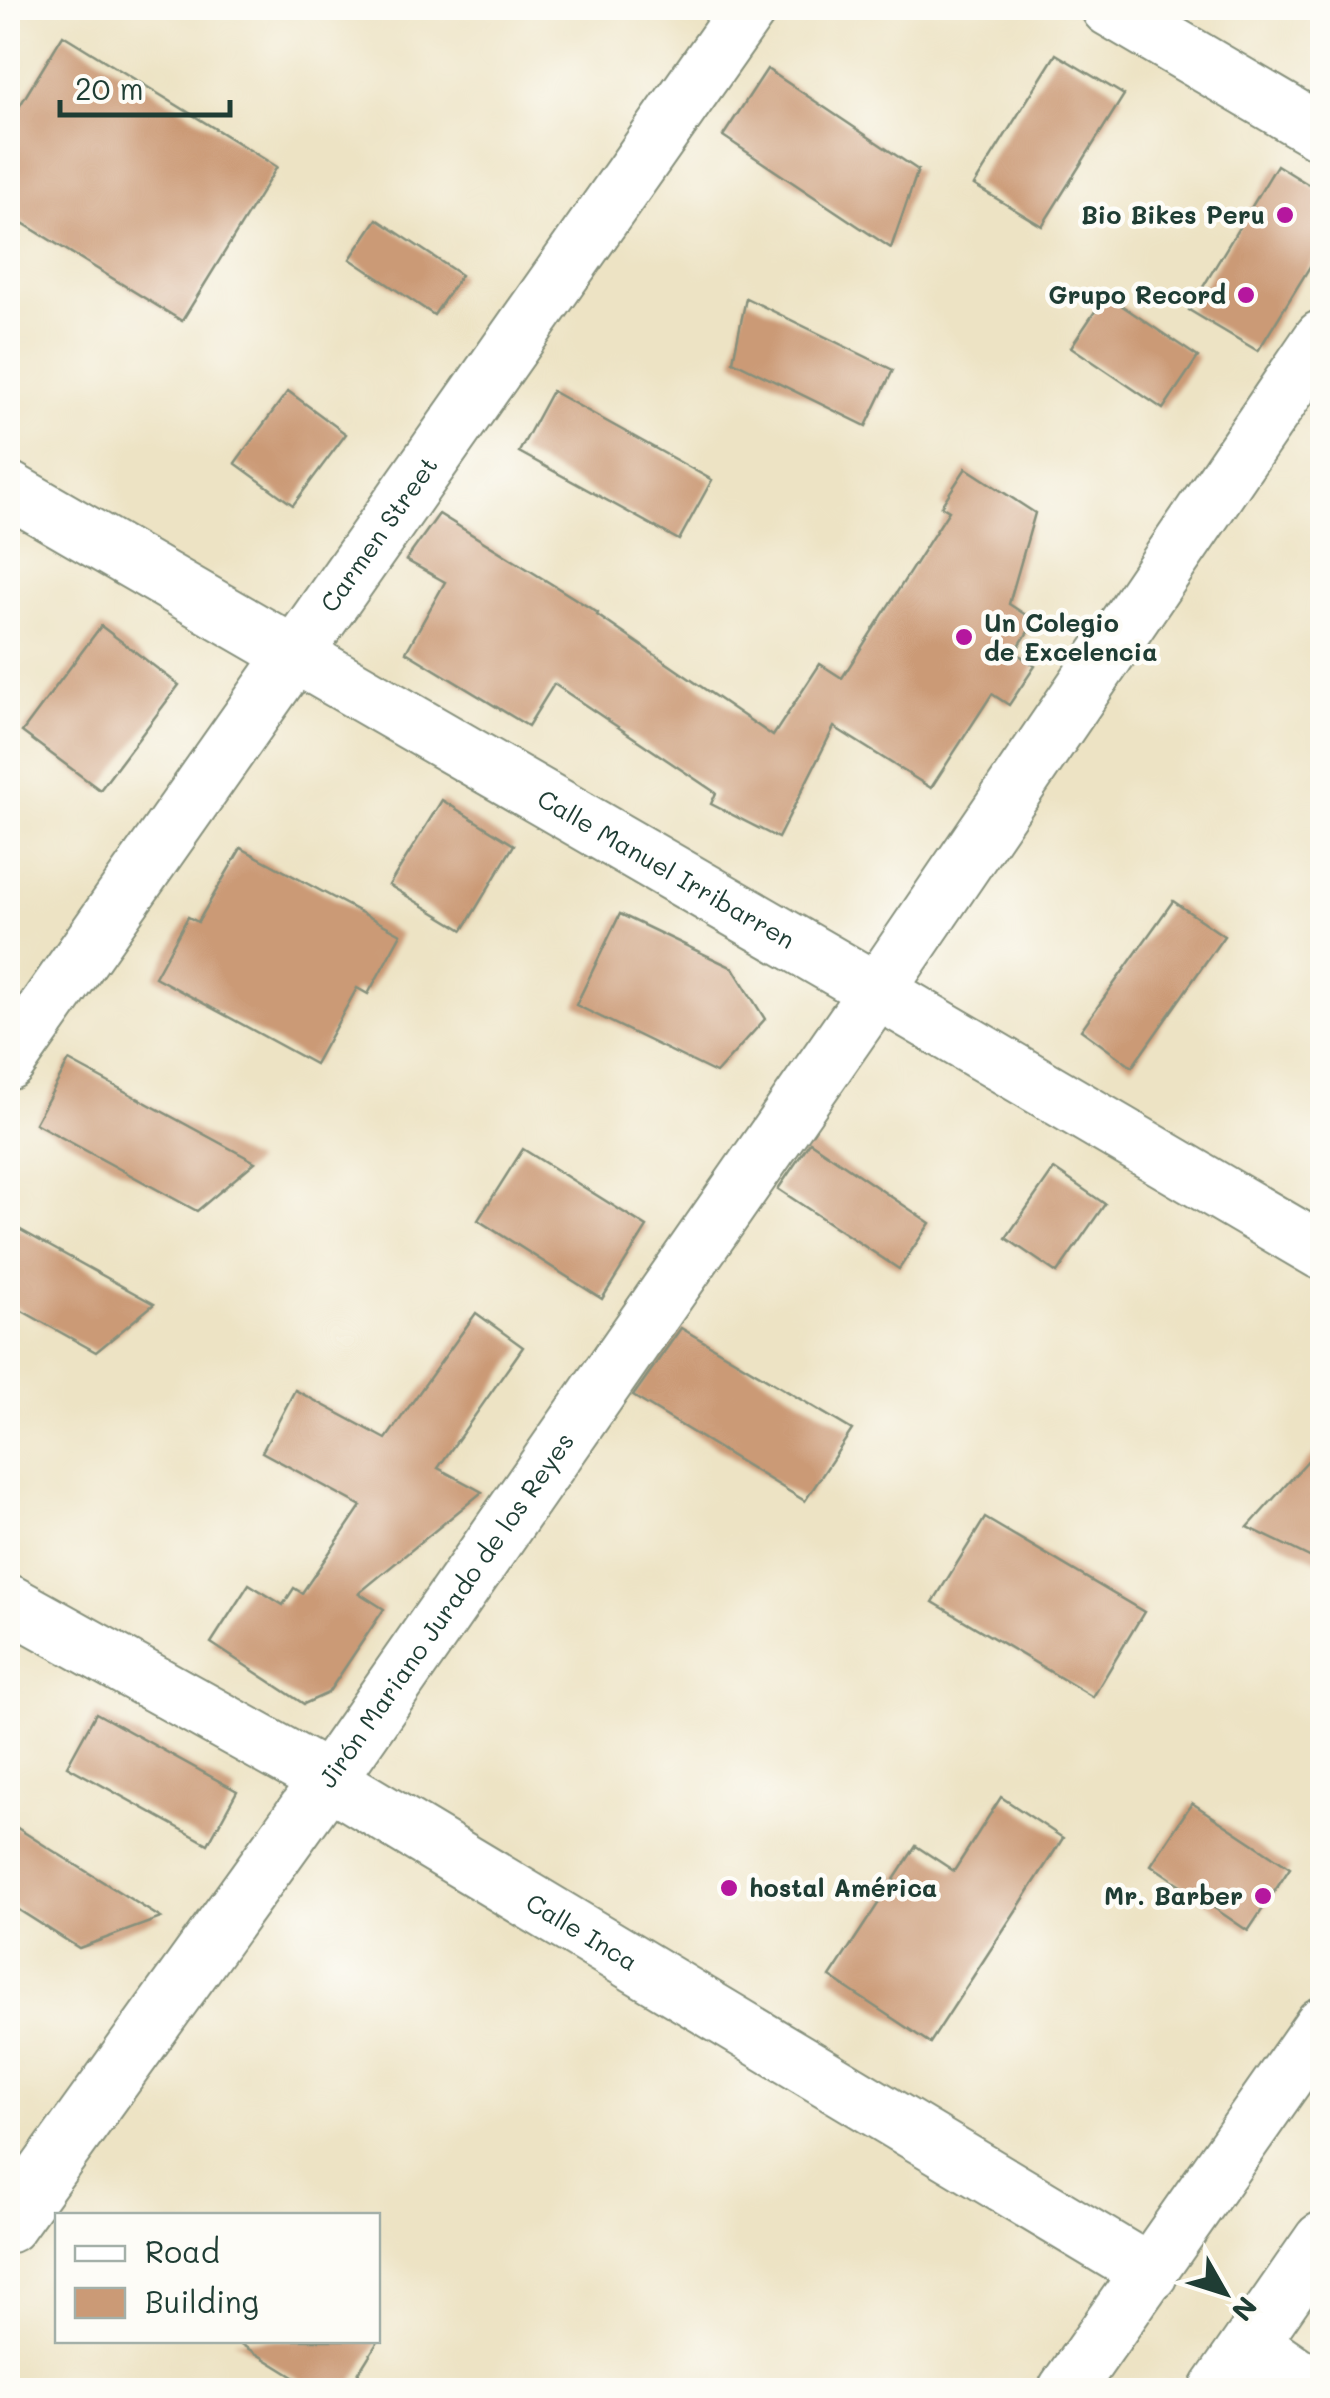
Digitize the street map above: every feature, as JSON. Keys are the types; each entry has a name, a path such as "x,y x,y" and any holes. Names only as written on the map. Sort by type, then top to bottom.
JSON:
{"street":[{"name":"Carmen Street","path":"8,1062 748,8"},
{"path":"1109,8 1322,132"},
{"name":"Jirón Mariano Jurado de los Reyes","path":"8,2225 328,1780 878,991 1322,338"},
{"name":"Calle Manuel Irribarren","path":"8,489 1322,1252"},
{"name":"Calle Inca","path":"8,1602 328,1780 1150,2273"},
{"path":"1066,2390 1322,2025"},
{"path":"1218,2390 1322,2240"},
{"path":"1251,2343 1319,2390"}],"building":[{"path":"63,35 277,167 182,321 8,214 8,125"},
{"path":"1056,54 1124,95 1042,226 974,185"},
{"path":"767,69 918,170 891,248 723,136"},
{"path":"1277,165 1322,193 1322,247 1258,351 1189,310"},
{"path":"377,219 461,275 434,315 350,259"},
{"path":"1106,295 1198,357 1163,409 1071,347"},
{"path":"746,298 893,370 866,426 733,361"},
{"path":"288,391 346,434 293,505 235,463"},
{"path":"552,391 712,480 679,540 519,452"},
{"path":"966,468 1035,513 1009,604 1035,621 1015,652 1035,666 1009,705 992,694 931,788 834,727 778,838 711,804 716,793 554,684 528,726 406,652 445,582 406,560 439,514 598,613 773,736 820,664 842,678 949,511 941,506"},
{"path":"101,626 179,685 100,790 22,732"},
{"path":"442,800 514,845 463,930 389,885"},
{"path":"241,848 401,934 368,994 357,988 315,1064 155,977 188,917 198,922"},
{"path":"1173,901 1224,936 1132,1067 1081,1030"},
{"path":"620,914 733,968 765,1019 716,1073 576,1005"},
{"path":"69,1061 255,1162 197,1211 35,1123"},
{"path":"810,1142 930,1223 899,1269 778,1189"},
{"path":"523,1149 647,1227 602,1299 478,1220"},
{"path":"1054,1169 1105,1204 1057,1273 1006,1238"},
{"path":"8,1223 154,1304 96,1352 8,1303"},
{"path":"476,1313 523,1347 438,1468 482,1492 359,1593 384,1609 328,1693 304,1704 211,1643 249,1584 283,1605 294,1588 302,1593 361,1506 262,1452 295,1390 386,1439"},
{"path":"681,1328 852,1430 805,1501 633,1396"},
{"path":"1322,1445 1322,1563 1248,1527"},
{"path":"985,1518 1144,1612 1093,1697 933,1602"},
{"path":"96,1713 237,1791 208,1844 67,1766"},
{"path":"1001,1797 1063,1838 930,2043 830,1977 916,1846 954,1871"},
{"path":"1192,1803 1290,1868 1248,1931 1151,1865"},
{"path":"8,1822 161,1918 79,1948 8,1903"},
{"path":"239,2343 377,2343 348,2390 315,2390"}],"place":[{"name":"Bio Bikes Peru","path":"1285,215"},
{"name":"Grupo Record","path":"1246,295"},
{"name":"Un Colegio de Excelencia","path":"964,637"},
{"name":"hostal América","path":"729,1888"},
{"name":"Mr. Barber","path":"1263,1896"}]}
